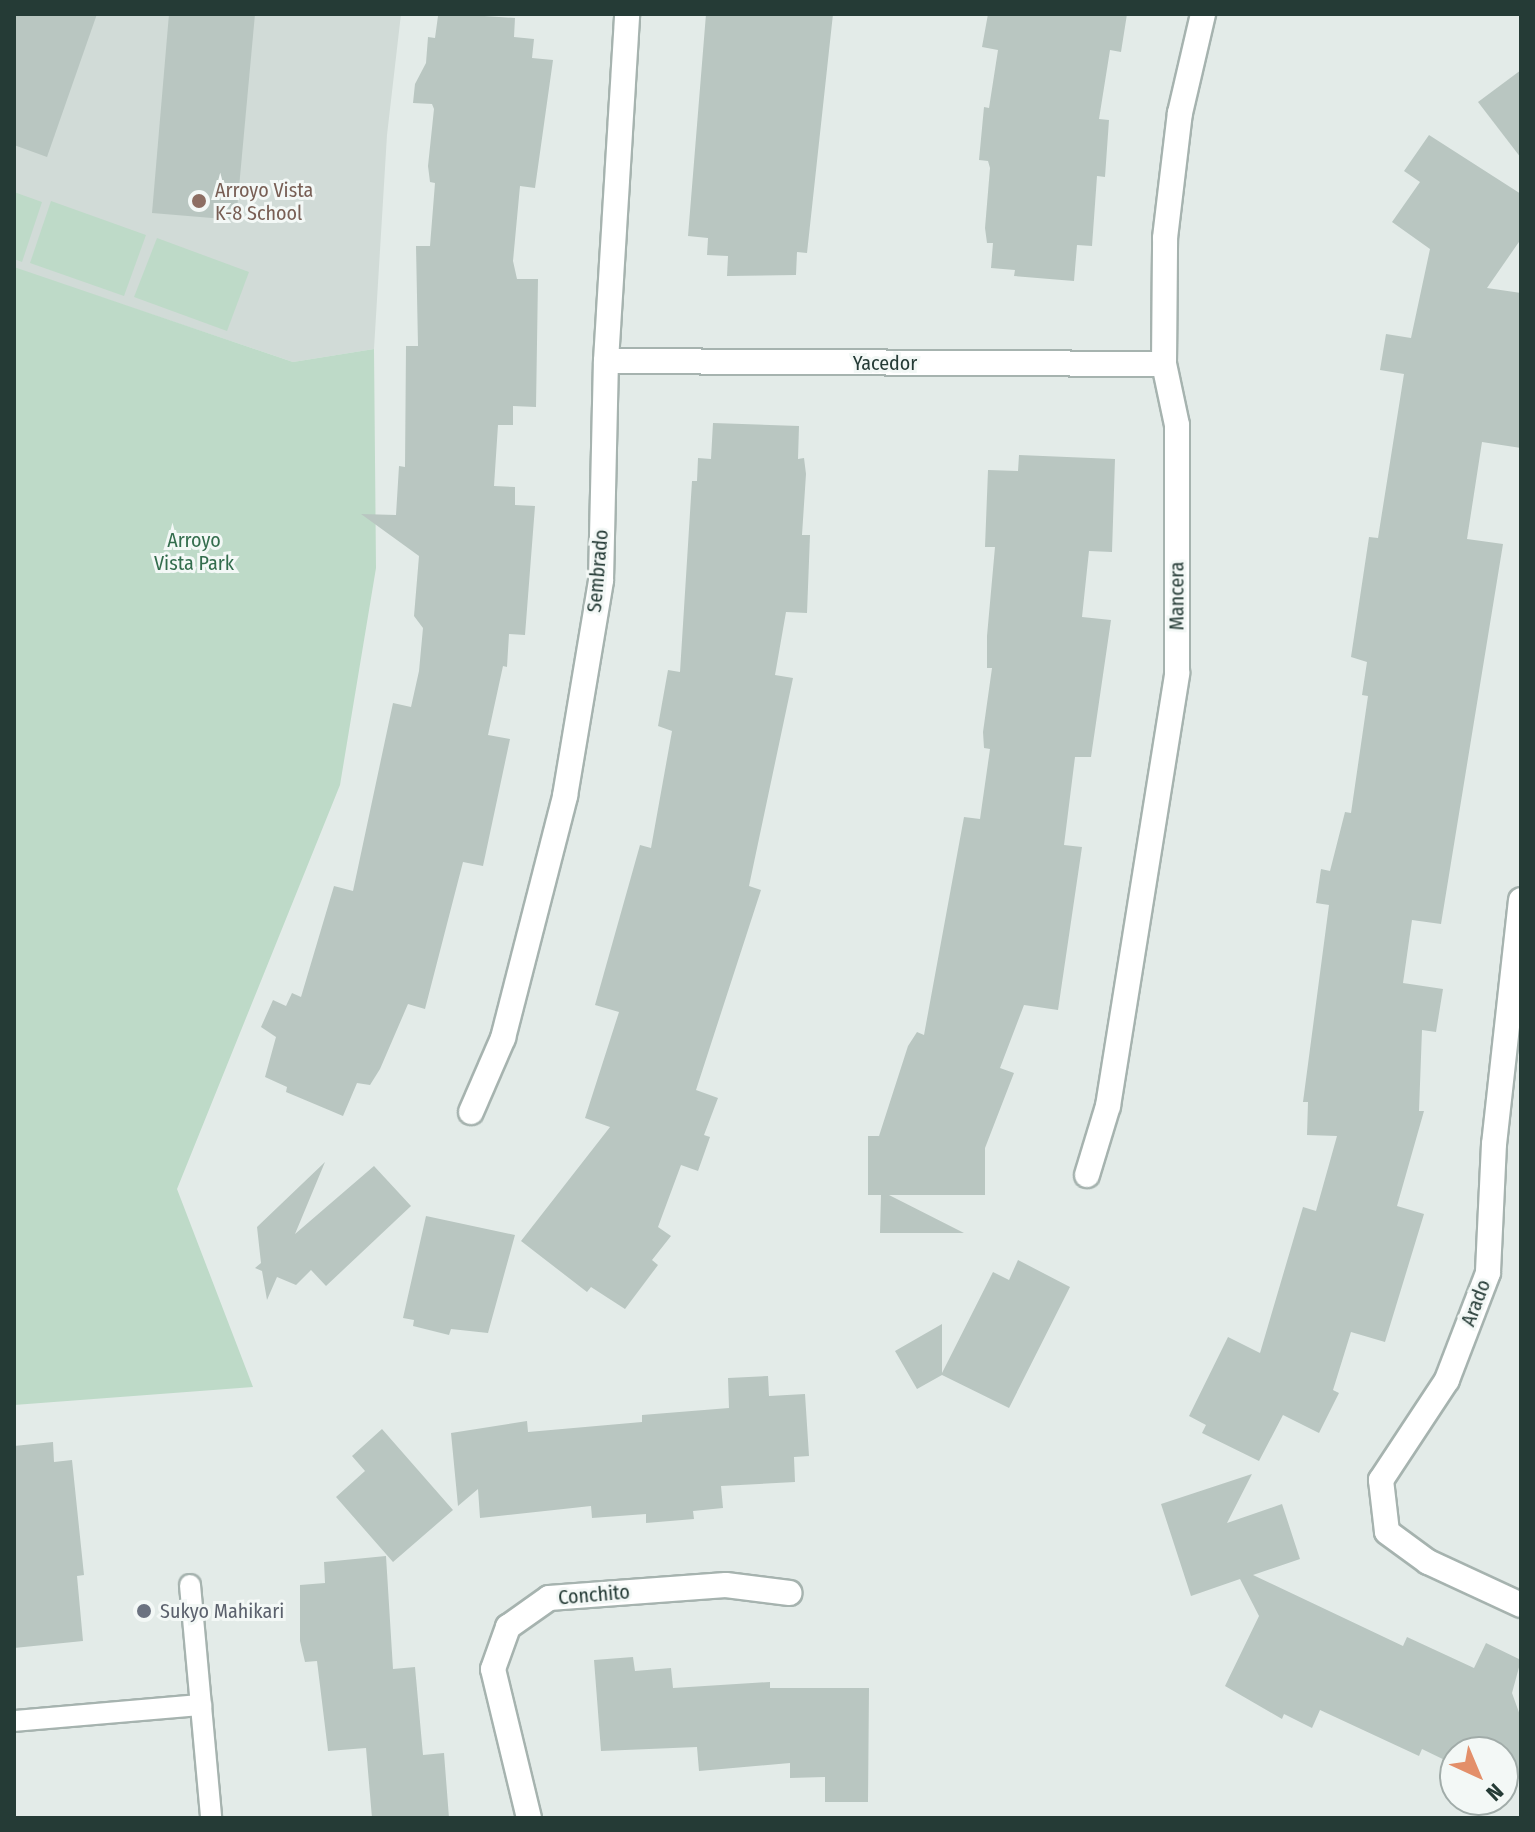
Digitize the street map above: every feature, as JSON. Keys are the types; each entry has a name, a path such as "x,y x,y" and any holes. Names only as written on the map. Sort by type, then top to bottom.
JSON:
{"street":[{"name":"Sembrado","path":"471,1112 503,1038 567,781 601,580 606,361 627,14"},
{"name":"Mancera","path":"1087,1175 1108,1106 1177,673 1177,425 1164,364 1165,238 1180,113 1203,14"},
{"name":"Yacedor","path":"606,361 1164,364"},
{"name":"Arado","path":"1521,900 1494,1144 1488,1273 1447,1380 1381,1480 1387,1532 1428,1562 1521,1605"},
{"name":"Conchito","path":"529,1818 493,1669 508,1627 549,1598 726,1585 789,1593"}],"lane":[{"path":"190,1585 211,1818"},
{"path":"14,1721 201,1705"}],"shaded area":[{"name":"Arroyo Vista K-8 School","path":"14,14 401,14 387,135 374,349 293,362 14,268"}],"green space":[{"path":"14,192 42,202 22,262 14,259"},
{"path":"51,201 146,235 124,296 30,263"},
{"path":"157,238 249,272 227,331 134,297"},
{"name":"Arroyo Vista Park","path":"14,267 293,362 374,349 376,568 340,785 177,1189 253,1387 14,1405"}],"building":[{"path":"14,14 97,14 47,157 14,145"},
{"path":"169,14 255,14 236,220 152,213"},
{"path":"455,14 515,18 514,37 534,39 532,58 553,60 535,188 520,186 513,261 517,279 538,279 536,407 513,406 513,425 498,425 494,486 515,487 515,505 535,506 525,635 509,634 507,667 503,666 488,735 510,739 483,866 463,862 425,1009 408,1004 380,1069 370,1085 357,1083 343,1116 286,1092 287,1087 265,1077 276,1037 261,1027 273,1000 286,1006 292,993 301,997 334,886 353,891 393,703 411,707 419,671 423,628 414,616 419,556 361,514 396,515 399,466 405,467 406,346 418,346 416,246 430,246 435,183 430,182 428,166 434,109 432,104 413,103 415,84 426,63 428,37 435,38 438,16"},
{"path":"706,14 833,14 807,253 797,252 796,275 727,276 728,256 707,255 708,238 688,236"},
{"path":"988,14 1127,14 1121,52 1110,50 1099,119 1109,120 1105,177 1097,176 1092,246 1077,245 1074,281 1014,276 1015,270 991,268 993,243 987,243 985,228 990,168 988,161 979,160 984,107 989,108 998,50 982,47"},
{"path":"1521,70 1521,158 1478,102"},
{"path":"1429,135 1521,194 1521,239 1487,288 1521,293 1521,448 1482,442 1467,539 1503,544 1441,924 1412,920 1403,983 1443,989 1436,1032 1422,1030 1419,1111 1424,1111 1397,1206 1424,1214 1385,1342 1351,1332 1333,1390 1339,1393 1319,1433 1283,1415 1259,1461 1202,1433 1206,1425 1189,1416 1228,1337 1260,1353 1303,1207 1316,1211 1337,1136 1307,1135 1308,1102 1303,1102 1329,905 1316,903 1321,869 1330,871 1345,812 1351,813 1368,696 1362,695 1367,662 1351,657 1369,537 1378,538 1404,374 1380,370 1386,334 1411,338 1430,249 1392,222 1420,182 1404,171"},
{"path":"713,423 799,426 798,459 804,458 806,474 802,535 810,535 807,613 786,612 775,675 793,678 749,886 761,890 696,1090 718,1098 704,1135 710,1137 698,1171 681,1165 658,1227 671,1236 652,1260 658,1265 625,1309 591,1287 587,1292 521,1241 610,1127 585,1118 619,1012 595,1005 640,845 651,848 672,731 658,726 668,670 680,672 692,481 697,481 698,458 711,459"},
{"path":"1019,455 1115,459 1112,552 1089,551 1082,617 1111,620 1091,757 1075,757 1064,845 1082,847 1058,1010 1024,1005 1000,1068 1014,1073 985,1148 985,1195 889,1195 964,1233 880,1233 881,1195 868,1195 868,1136 879,1136 908,1046 917,1032 924,1035 964,817 980,819 990,749 984,748 983,732 992,668 987,668 987,636 995,547 985,547 988,470 1018,471"},
{"path":"325,1162 295,1234 374,1166 411,1206 326,1286 311,1270 296,1285 277,1277 267,1300 262,1271 255,1268 261,1263 257,1227"},
{"path":"426,1216 515,1235 488,1333 451,1329 449,1335 413,1326 414,1320 403,1318"},
{"path":"1018,1260 1070,1287 1009,1408 942,1375 917,1389 895,1351 942,1324 942,1373 993,1272 1009,1280"},
{"path":"768,1376 769,1396 805,1394 809,1456 794,1457 795,1482 721,1486 723,1508 693,1511 694,1519 646,1523 646,1514 592,1518 591,1506 480,1518 478,1489 458,1506 451,1433 527,1421 528,1432 642,1422 642,1415 729,1408 728,1378"},
{"path":"382,1429 453,1510 393,1562 336,1497 365,1471 352,1456"},
{"path":"53,1442 54,1462 72,1460 84,1575 77,1576 83,1641 14,1648 14,1446"},
{"path":"1252,1474 1227,1523 1282,1504 1300,1559 1253,1575 1403,1646 1407,1637 1474,1668 1486,1643 1521,1660 1512,1693 1521,1718 1519,1774 1519,1736 1439,1736 1439,1757 1422,1749 1419,1756 1320,1710 1312,1728 1284,1714 1282,1719 1225,1686 1259,1616 1240,1579 1191,1596 1161,1504"},
{"path":"386,1556 393,1669 415,1667 423,1755 444,1753 449,1818 372,1818 366,1748 328,1751 317,1661 305,1662 300,1641 300,1585 325,1583 324,1562"},
{"path":"633,1657 635,1671 671,1668 673,1688 770,1682 770,1688 869,1688 868,1802 825,1802 825,1777 790,1778 790,1763 699,1771 697,1747 601,1751 594,1660"}],"place":[{"name":"Arroyo Vista K-8 School","path":"199,201"},
{"name":"Sukyo Mahikari","path":"144,1611"}]}
